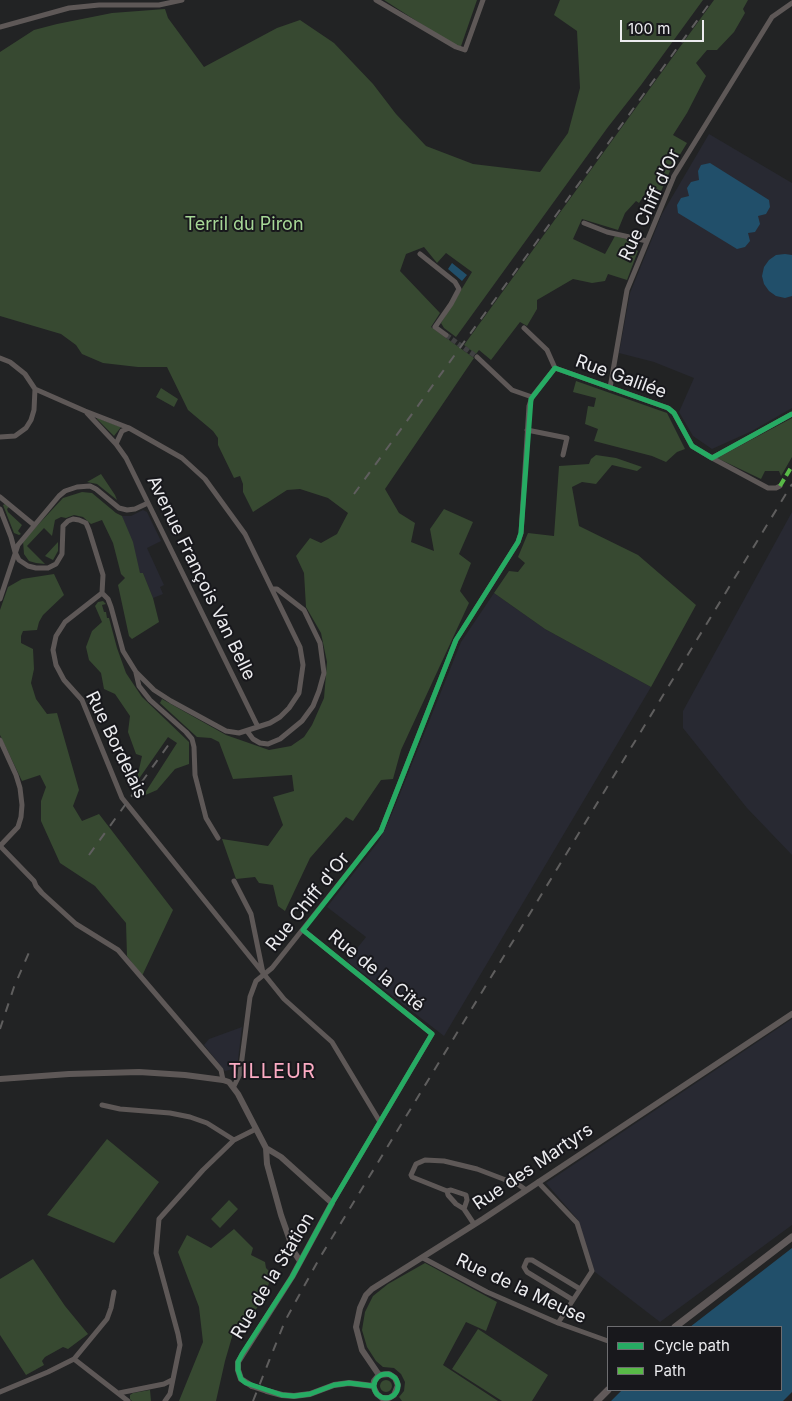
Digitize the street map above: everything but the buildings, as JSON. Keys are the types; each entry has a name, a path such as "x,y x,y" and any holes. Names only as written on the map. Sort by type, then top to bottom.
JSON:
{"main road":[{"path":"676,1326 792,1237"},
{"path":"597,1401 607,1391"}],"street":[{"path":"0,27 69,8 99,5 159,5 182,0"},
{"path":"376,0 456,47 465,50 484,0"},
{"name":"Rue Chiff d'Or","path":"610,388 627,290 674,176 772,17 792,3"},
{"path":"584,223 607,232 647,241"},
{"path":"420,254 455,282 459,289 435,327 446,335"},
{"name":"Rue Galilée","path":"524,328 547,350 555,368 668,408 674,413 692,446 768,488 780,486"},
{"path":"477,357 512,390 532,396 555,368"},
{"path":"0,358 10,362 25,374 36,390 129,428 182,458 205,479 245,534 300,647 303,673 299,693 280,717 247,732 239,733 226,731 154,690 136,672 123,651 111,607 102,592 103,575 86,523 73,519 68,521 63,526 62,554 56,564 48,568 36,568 28,566 20,560 15,552 0,508"},
{"path":"0,437 15,436 26,428 34,410 36,390"},
{"name":"Rue Chiff d'Or","path":"234,1086 240,1074 250,997 256,981 272,968 375,841 381,831 456,640 518,542 521,533 527,430 529,406 532,396"},
{"name":"Avenue François Van Belle","path":"85,411 116,444 126,458 258,727"},
{"path":"712,458 792,414"},
{"path":"116,444 122,431 129,428"},
{"path":"527,430 567,438 563,455"},
{"path":"0,599 18,545 65,491 77,487 90,486 119,508 127,510 135,509 148,503"},
{"path":"0,497 34,525"},
{"path":"247,732 260,743 268,744 280,739 302,721 313,706 320,691 324,673 320,642 304,610 277,590 272,589"},
{"name":"Rue Bordelais","path":"102,592 65,622 56,636 53,650 56,665 64,680 82,700 122,798 284,999 332,1042 380,1122"},
{"path":"136,672 139,686 150,700 192,739 195,775 206,818 218,838"},
{"path":"0,740 16,775 22,805 18,827 0,846 34,881 42,893 76,924 118,950 221,1070 223,1080"},
{"path":"234,881 252,914 263,974"},
{"name":"Rue de la Cité","path":"303,930 432,1034"},
{"name":"Rue des Martyrs","path":"379,1376 362,1350 356,1327 359,1309 366,1295 372,1289 423,1258 791,1014"},
{"name":"Rue de la Station","path":"374,1386 349,1383 334,1385 310,1394 282,1395 252,1386 241,1378 238,1362 300,1261 432,1034"},
{"path":"0,1079 139,1072 223,1080 234,1086 266,1148 267,1164 281,1215 294,1252 300,1261"},
{"path":"102,1105 120,1109 170,1113 190,1117 207,1123 234,1140"},
{"path":"165,1401 170,1394 180,1346 156,1254 159,1220 203,1170 234,1140 256,1129"},
{"path":"266,1148 281,1157 332,1203"},
{"path":"464,1209 468,1200 466,1195 451,1190 447,1191 412,1177 411,1175 416,1164 424,1160 444,1161 477,1169 519,1185 526,1190"},
{"path":"538,1182 576,1223 592,1271 558,1323"},
{"path":"447,1191 448,1195 456,1204 464,1209 474,1224"},
{"name":"Rue de la Meuse","path":"423,1258 487,1292 558,1323 607,1341"},
{"path":"573,1300 527,1272 524,1268 527,1260 532,1260 580,1289"},
{"path":"0,1392 74,1359 107,1318 112,1308 114,1292"},
{"path":"74,1359 128,1401"},
{"path":"390,1374 396,1378 398,1388 394,1399 382,1399 377,1394 374,1386 375,1379 379,1376 390,1374"},
{"path":"119,1393 164,1384 172,1380"}],"shaded area":[{"path":"709,134 792,183 792,408 752,431 712,449 693,436 679,412 694,378 654,362 619,353 630,293 662,214"},
{"path":"143,510 147,512 161,541 147,548 164,585 160,587 163,594 153,598 143,573 140,574 122,516 131,516"},
{"path":"792,512 792,855 747,808 683,728 683,711"},
{"path":"494,593 545,629 651,687 444,1036 347,961 366,937 327,907 379,841 391,816 461,642"},
{"path":"792,1019 792,1225 660,1322 595,1272 578,1220 546,1183"},
{"path":"242,1027 237,1068 225,1071 204,1045 209,1039"}],"green space":[{"path":"384,0 477,0 460,49"},
{"name":"Terril du Piron","path":"560,0 703,0 608,127 456,337 444,328 441,323 472,272 446,253 437,263 424,247 406,254 400,271 440,313 431,327 474,358 385,489 399,513 415,523 411,542 434,551 430,529 444,509 473,522 459,554 471,563 460,591 469,603 401,750 393,779 381,780 353,821 346,817 310,858 285,911 278,906 273,885 259,883 255,877 236,879 222,839 268,846 283,825 273,797 294,791 292,775 233,779 219,742 211,738 197,737 160,703 162,699 226,735 269,750 291,746 304,737 312,725 324,698 327,662 321,633 306,607 304,573 296,556 310,538 321,543 337,534 348,513 328,498 300,489 287,490 253,512 243,492 240,476 234,478 218,445 218,438 213,431 188,410 167,367 138,367 103,363 82,354 76,345 61,334 0,316 0,52 34,30 57,24 112,13 165,9 168,18 204,67 277,28 300,20 334,43 373,84 396,114 426,146 473,164 540,172 568,133 580,88 577,31 554,15"},
{"path":"714,0 748,0 743,9 745,13 734,32 717,50 707,50 696,63 706,76 673,135 687,143 670,171 658,198 645,194 639,203 636,201 625,213 618,230 582,219 573,239 605,254 615,236 634,241 633,248 638,251 627,280 608,274 605,281 592,283 573,279 537,300 537,309 527,326 520,322 491,360 479,350 476,354 464,345"},
{"path":"576,381 667,413 685,449 677,452 666,462 652,456 594,441 598,429 585,424 588,406 594,407 596,398 573,392"},
{"path":"161,388 178,399 174,407 156,397"},
{"path":"97,418 121,427 114,436"},
{"path":"792,418 792,457 781,476 779,471 765,471 761,479 717,458"},
{"path":"596,455 616,458 642,467 637,471 612,465 596,484 582,482 572,487 579,526 638,555 696,605 651,687 545,629 494,593 509,571 518,572 525,563 518,557 528,533 554,536 559,466 589,464"},
{"path":"101,474 117,500 97,484 87,482"},
{"path":"82,492 92,493 122,516 133,542 140,573 143,573 153,598 159,622 132,639 129,636 118,585 125,578 121,574 113,543 102,520 91,524 83,517 74,515 66,518 61,517 55,520 52,536 44,528 27,546 45,564 29,561 24,554 23,541 63,498"},
{"path":"5,504 9,507 7,509 8,512 22,525 18,531 21,534 19,535 14,533 3,505"},
{"path":"58,542 58,551 53,560 45,556"},
{"path":"54,574 64,595 43,615 37,630 23,631 21,643 33,649 34,669 31,683 36,699 47,714 57,713 79,790 73,806 82,821 99,814 173,910 142,976 127,956 126,923 95,886 60,863 41,821 41,801 46,787 40,775 22,781 0,735 0,610 8,587 22,579"},
{"path":"103,601 106,604 102,605 104,612 106,612 107,618 109,618 126,673 142,697 189,742 189,764 175,769 157,790 143,796 177,743 168,737 136,783 142,756 136,754 128,732 130,716 115,694 104,689 101,673 89,660 86,647 92,631 102,622 95,606 98,602"},
{"path":"107,1139 159,1182 114,1243 47,1215"},
{"path":"229,1200 238,1209 220,1228 211,1219"},
{"path":"234,1229 253,1248 251,1255 265,1262 266,1268 272,1274 264,1298 252,1315 234,1330 216,1401 179,1401 203,1342 199,1307 178,1252 187,1235 211,1248"},
{"path":"33,1259 65,1306 88,1334 68,1349 63,1347 45,1357 42,1361 44,1365 26,1375 0,1335 0,1279"},
{"path":"425,1263 497,1302 486,1331 466,1322 443,1365 498,1401 402,1401 399,1397 404,1391 405,1382 401,1374 394,1368 383,1367 376,1361 367,1347 362,1330 365,1312 373,1296 388,1284"},
{"path":"478,1329 548,1375 532,1401 502,1401 452,1369"},
{"path":"388,1380 391,1381 391,1391 384,1392 381,1391 380,1384 381,1381"},
{"path":"150,1390 151,1401 132,1401 130,1399 130,1395 133,1393"}],"water":[{"path":"710,163 769,200 770,207 766,214 758,216 760,224 755,232 748,233 750,241 745,247 737,249 678,213 677,205 681,198 689,196 687,188 691,182 699,180 698,171 701,165"},
{"path":"776,255 792,255 792,296 785,298 776,296 769,291 764,284 762,276 764,267 769,260"},
{"path":"452,263 467,275 462,281 448,269"},
{"path":"792,1248 792,1392 783,1401 611,1401 621,1391 782,1391 782,1326 691,1326"}],"tunnel":[{"path":"446,335 477,357"}],"railway":[{"path":"354,494 712,0"},
{"path":"253,1401 285,1321 319,1259 792,484"},
{"path":"89,855 172,740"},
{"path":"0,1029 14,987 30,950"}],"marked path":[{"path":"780,486 792,466"}],"cycle path":[{"path":"373,1386 349,1383 334,1385 310,1394 282,1395 246,1383 241,1379 238,1370 238,1362 242,1354 292,1277 332,1203 432,1034 303,930 381,831 456,640 518,542 521,533 531,399 555,368 668,408 674,413 692,446 712,458 792,414"},
{"path":"386,1374 395,1377 398,1386 395,1395 386,1398 377,1395 374,1386 377,1377 386,1374"}],"district":[{"name":"TILLEUR","path":"272,1072"}]}
